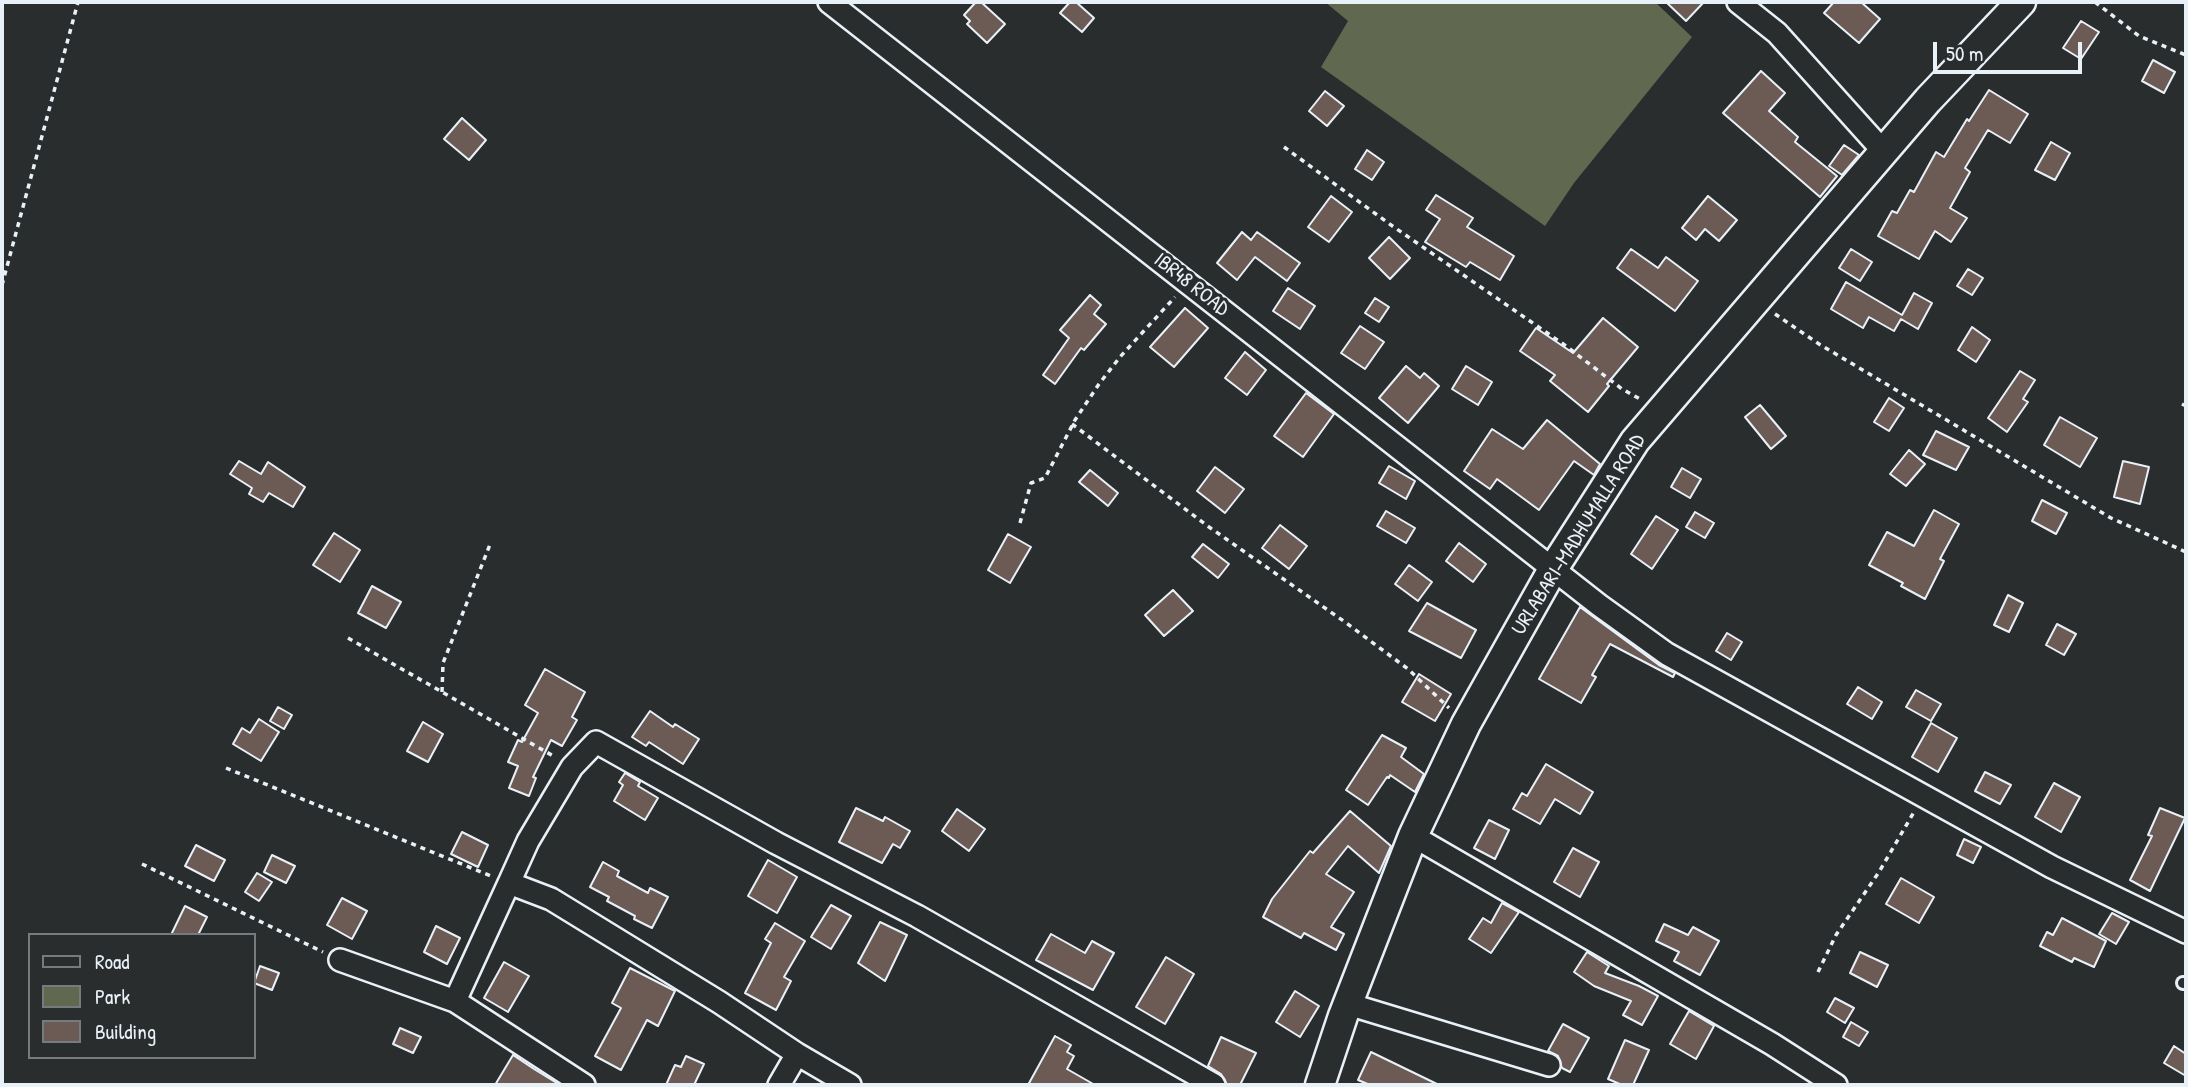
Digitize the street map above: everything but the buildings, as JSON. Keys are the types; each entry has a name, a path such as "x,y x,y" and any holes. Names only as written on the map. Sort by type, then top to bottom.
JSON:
{"main road":[{"name":"URLABARI-MADHUMALLA ROAD","path":"1320,1085 1348,1004 1413,836 1466,724 1553,569 1635,441 1928,100 2021,2"}],"street":[{"name":"IBR48 ROAD","path":"829,2 1553,569 1667,654 2052,867 2186,932"},
{"path":"1738,2 1777,33 1884,152"},
{"path":"455,1001 528,842 572,767 596,742 776,843 917,916 1214,1085"},
{"path":"1413,836 1772,1044 1836,1085"},
{"path":"509,883 551,900 850,1085"},
{"path":"340,960 455,1001 584,1085"},
{"path":"1348,1004 1549,1065"},
{"path":"779,1085 797,1054"}],"path":[{"path":"2,285 78,2"},
{"path":"2095,2 2138,36 2186,55"},
{"path":"1284,147 1566,346 1622,389 1661,411"},
{"path":"1020,523 1031,484 1045,478 1072,424 1120,357 1187,282"},
{"path":"1756,301 1819,344 2111,518 2186,552"},
{"path":"1072,424 1209,527 1408,669 1466,724"},
{"path":"442,692 443,663 491,542"},
{"path":"348,638 572,767"},
{"path":"226,768 509,883"},
{"path":"1818,972 1836,935 1879,872 1923,796"},
{"path":"142,864 340,960"}],"green space":[{"path":"1325,2 1655,2 1692,37 1574,183 1545,226 1321,67 1348,21"}]}
